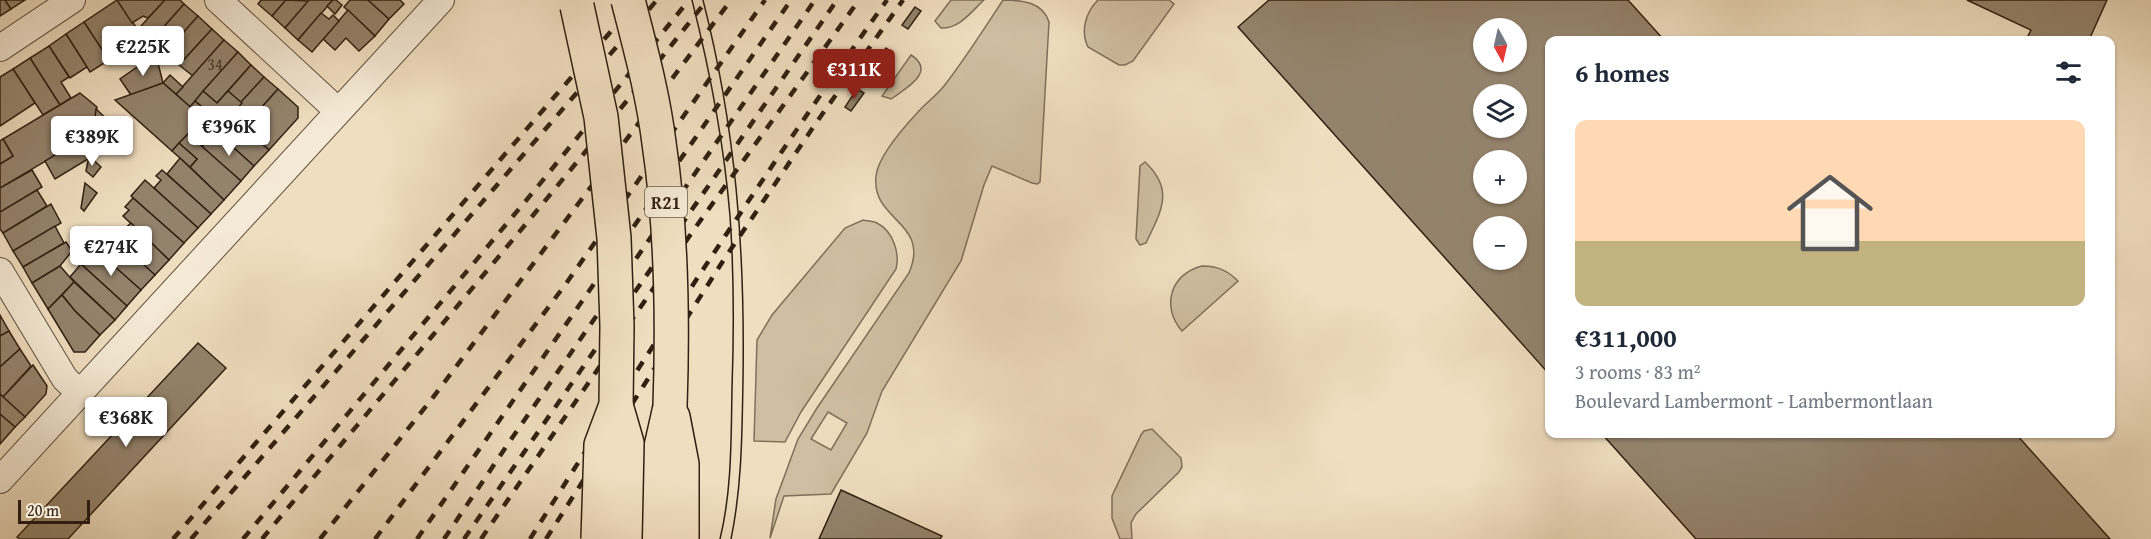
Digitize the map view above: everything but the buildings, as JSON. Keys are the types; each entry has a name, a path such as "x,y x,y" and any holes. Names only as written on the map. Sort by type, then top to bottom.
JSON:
{"main road":[{"name":"R21","path":"628,0 647,76 659,142 666,207 672,298 670,407 656,469 673,536"},
{"path":"576,3 601,117 615,238 616,405 627,443 625,539"},
{"path":"598,539 601,445 616,405"}],"street":[{"path":"0,48 72,0"},
{"path":"218,0 338,111"},
{"path":"0,480 441,0"},
{"path":"0,271 65,379 80,393"}],"shaded area":[{"path":"951,0 984,0 959,23 941,28 935,21"},
{"path":"1003,0 1031,3 1042,10 1049,22 1040,182 1032,183 992,166 961,261 882,391 867,433 831,494 784,496 770,538 776,499 798,439 909,273 914,256 912,242 907,232 882,203 877,191 876,176 881,160 892,142 912,118 944,86","holes":["828,412 847,423 831,450 811,439"]},
{"path":"1098,0 1169,0 1174,4 1133,61 1119,65 1088,47 1084,35 1090,10"},
{"path":"911,55 921,67 917,78 891,99 882,96"},
{"path":"1145,162 1160,182 1162,201 1146,243 1140,245 1136,239 1140,166"},
{"path":"863,220 877,223 887,231 896,250 896,269 801,412 785,442 754,441 757,340 772,315 845,228"},
{"path":"1202,266 1222,269 1238,281 1182,331 1172,312 1172,292 1182,276"},
{"path":"1152,429 1181,458 1182,467 1136,514 1131,523 1132,539 1120,539 1112,518 1112,496 1141,435 1144,431"}],"tram line":[{"path":"692,0 705,53 720,134 731,237 733,280 731,446 727,502 720,539"},
{"path":"703,0 731,142 740,236 743,331 742,420 739,479 731,539"}],"railway":[{"path":"173,539 638,0"},
{"path":"191,539 657,0"},
{"path":"243,539 534,191 689,0"},
{"path":"262,539 542,204 707,0"},
{"path":"320,539 431,400 731,0"},
{"path":"375,539 565,285 765,0"},
{"path":"417,539 791,0"},
{"path":"444,539 815,0"},
{"path":"464,539 837,0"},
{"path":"481,539 695,228 859,0"},
{"path":"530,539 705,267 887,0"},
{"path":"546,539 723,261 903,0"}]}
